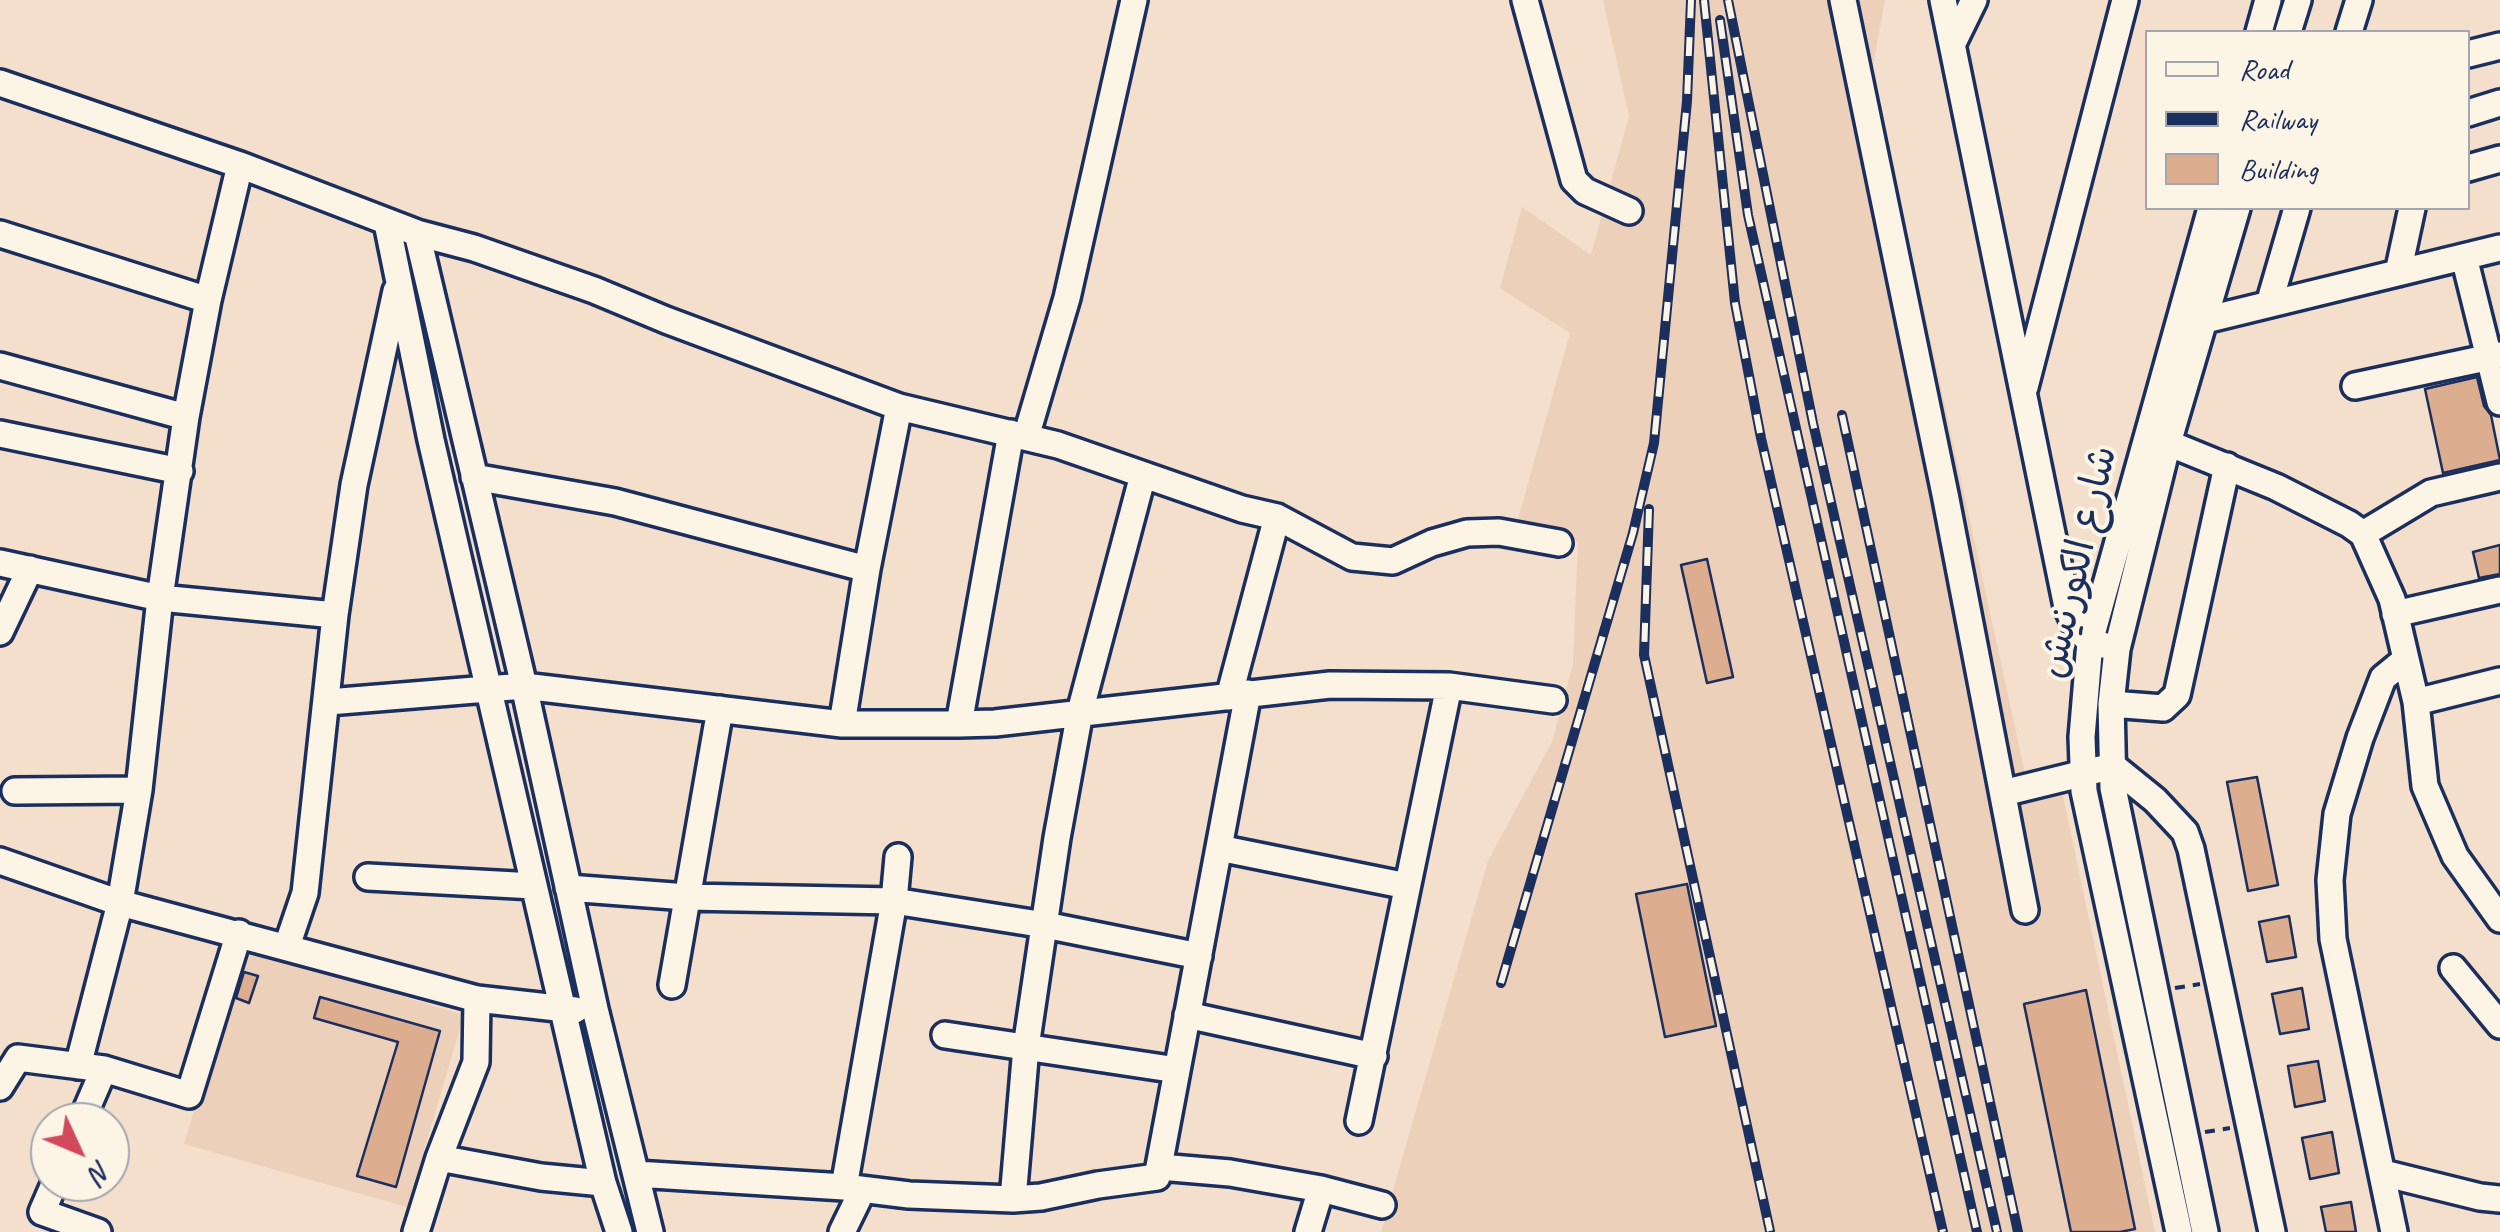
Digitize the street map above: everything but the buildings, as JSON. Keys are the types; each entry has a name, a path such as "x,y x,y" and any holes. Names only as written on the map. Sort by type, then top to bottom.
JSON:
{"street":[{"path":"959,724 1018,435 1067,298 1134,0"},
{"path":"1525,0 1574,180 1584,191 1630,211"},
{"path":"1842,0 2026,910"},
{"path":"1943,0 2067,607 2076,627 2090,642 2117,650"},
{"path":"1953,42 1974,0"},
{"path":"2024,392 2126,0"},
{"path":"2260,30 2268,0"},
{"path":"2289,30 2298,0"},
{"path":"2350,30 2359,0"},
{"path":"2470,54 2500,46"},
{"path":"0,83 240,165 417,233 474,248 594,290 899,408 1018,435 1277,516 1352,558 1393,562 1467,532 1499,532 1559,542"},
{"path":"2470,111 2500,103"},
{"path":"2470,167 2500,159"},
{"path":"85,1102 139,790 160,598 186,417 208,300 240,165"},
{"name":"شارع الكورنيش","path":"2179,1232 2084,791 2085,682 2090,642 2209,210"},
{"name":"شارع الكورنيش","path":"2205,1232 2114,788 2111,704 2117,650 2168,443 2236,210"},
{"path":"2268,304 2296,210"},
{"path":"2398,272 2412,210"},
{"path":"387,222 431,440 562,1010 603,1182 620,1232"},
{"path":"417,233 524,686 595,1010 650,1232"},
{"path":"0,234 208,300"},
{"path":"2205,320 2500,248"},
{"path":"2464,256 2494,356 2500,402"},
{"path":"288,946 305,892 335,615 354,485 398,283"},
{"path":"2355,386 2494,356"},
{"path":"0,366 186,417"},
{"path":"842,724 899,408"},
{"path":"0,434 180,471"},
{"path":"2168,443 2276,486 2362,534 2388,583 2416,702 2425,786 2456,856 2500,919"},
{"path":"2111,704 2163,708 2177,696 2226,466"},
{"path":"1013,1199 1026,1047 1080,712 1142,475"},
{"path":"474,476 615,502 867,569"},
{"path":"2362,534 2431,494 2500,477"},
{"path":"1157,1178 1220,848 1239,695 1277,516"},
{"path":"0,563 160,598 335,615"},
{"path":"0,632 30,569"},
{"path":"2395,614 2500,590"},
{"path":"2394,1232 2333,939 2330,880 2337,814 2355,752 2384,678 2405,660"},
{"path":"2416,702 2500,682"},
{"path":"328,702 524,686 842,724 959,724 1330,684 1449,686 1554,700"},
{"path":"1359,1121 1449,686"},
{"path":"672,984 720,709"},
{"path":"2003,793 2113,766 2172,815 2185,832 2192,849 2272,1232"},
{"path":"15,792 139,790"},
{"path":"1220,848 1406,886"},
{"path":"842,1232 853,1189 898,857"},
{"path":"0,860 120,904 477,999 562,1010 595,1010"},
{"path":"368,877 534,886"},
{"path":"568,888 687,897 894,900 1199,956"},
{"path":"0,1087 18,1058 91,1068 189,1096 239,933"},
{"path":"2453,968 2500,1025"},
{"path":"416,1232 476,1062 477,999"},
{"path":"1188,1015 1374,1056"},
{"path":"945,1035 1177,1070"},
{"path":"439,1158 542,1177 603,1182"},
{"path":"1157,1178 1160,1167 1230,1173 1321,1189 1382,1205"},
{"path":"636,1174 1013,1199 1041,1198 1098,1185 1157,1178"},
{"path":"2383,1174 2480,1198 2500,1199"},
{"path":"1308,1232 1321,1189"},
{"path":"46,1202 42,1212 98,1232"}],"path":[{"path":"2156,992 2219,980"},
{"path":"2185,1135 2250,1125"}],"shaded area":[{"path":"1603,0 1885,0 1872,71 2026,778 2062,791 2155,1232 1381,1232 1488,861 1552,742 1573,664 1578,542 1518,519 1570,333 1500,288 1522,207 1591,255 1629,116"},
{"path":"243,948 464,1015 407,1207 184,1144"}],"railway":[{"path":"1501,983 1633,533 1654,443 1687,101 1691,0"},
{"path":"1704,0 1735,303 1761,438 1943,1232"},
{"path":"1728,0 1813,423 1997,1232"},
{"path":"1720,20 1748,215 1977,1232"},
{"path":"1842,415 2018,1232"},
{"path":"1649,509 1644,655 1770,1231"}]}
